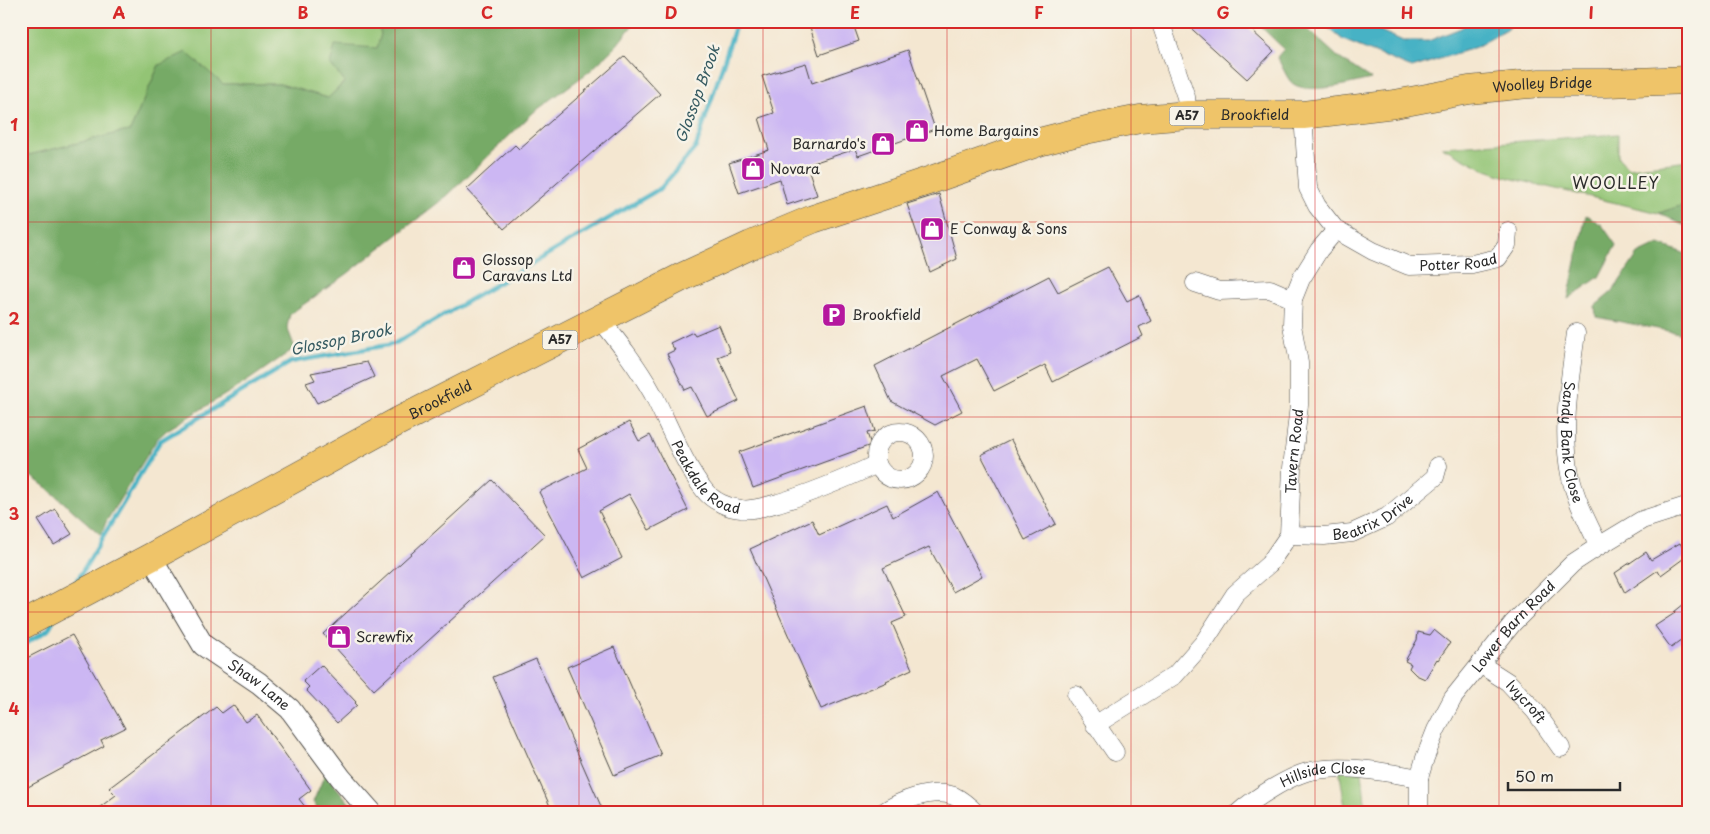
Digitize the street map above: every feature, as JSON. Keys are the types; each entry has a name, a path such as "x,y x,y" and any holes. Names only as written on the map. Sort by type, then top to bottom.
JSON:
{"main road":[{"name":"Woolley Bridge","path":"1395,104 1469,90 1540,82 1607,83 1689,80"},
{"name":"Brookfield","path":"21,626 397,422 601,320 682,277 813,219 1039,142 1090,129 1140,120 1188,116 1303,115 1395,104"}],"street":[{"path":"1160,21 1186,97 1188,116"},
{"path":"1303,115 1308,188 1317,206 1336,230"},
{"name":"Potter Road","path":"1336,230 1373,251 1409,266 1472,264 1498,258 1507,245 1508,231"},
{"name":"Tavern Road","path":"1289,535 1292,468 1299,405 1299,363 1292,325 1293,298 1301,279 1318,250 1336,230"},
{"path":"1195,283 1219,291 1270,289 1293,298"},
{"name":"Peakdale Road","path":"601,320 635,363 691,471 706,493 718,502 731,508 743,510 761,508 843,480 877,464"},
{"name":"Sandy Bank Close","path":"1576,333 1570,373 1566,433 1570,475 1581,509 1599,546"},
{"name":"Beatrix Drive","path":"1289,535 1324,536 1352,533 1386,517 1435,477 1438,466"},
{"name":"Lower Barn Road","path":"1419,813 1419,778 1430,744 1452,698 1513,623 1573,563 1642,520 1689,505"},
{"path":"1095,725 1175,675 1204,642 1235,594 1269,564 1289,535"},
{"name":"Shaw Lane","path":"151,557 203,645 259,683 290,709 341,778 372,813"},
{"name":"Ivycroft","path":"1480,664 1508,682 1535,711 1562,748"},
{"path":"1076,695 1115,752"},
{"name":"Hillside Close","path":"1238,813 1280,784 1310,771 1339,768 1419,778"},
{"path":"882,813 890,807 914,798 934,794 953,796 967,804 976,813"}],"green space":[{"path":"21,21 376,21 381,34 377,49 328,98 280,84 223,84 159,65 130,131 21,157"},
{"path":"376,21 636,21 616,46 590,71 534,112 448,195 347,274 290,314 287,327 295,348 246,382 167,430 157,439 106,522 101,535 47,488 21,469 21,157 130,131 159,65 186,52 223,84 280,84 328,98 345,82 330,64 335,45 377,48 381,34"},
{"path":"1255,21 1299,21 1339,58 1371,79 1329,88 1296,86 1286,75 1277,57 1284,49"},
{"path":"1618,134 1618,157 1628,168 1689,161 1689,203 1659,213 1509,178 1484,169 1442,147"},
{"path":"1689,203 1689,228 1659,213"},
{"path":"1586,215 1602,225 1616,245 1599,277 1568,299"},
{"path":"1659,244 1689,255 1689,335 1596,317 1595,306 1613,291 1638,254"},
{"path":"1339,768 1362,770 1366,813 1346,813"},
{"path":"325,774 358,813 320,813 313,802"}],"water":[{"path":"1320,21 1358,21 1403,41 1428,41 1461,28 1470,21 1516,21 1506,30 1476,47 1412,68 1343,40"}],"building":[{"path":"808,21 852,21 859,41 819,55"},
{"path":"1183,21 1241,21 1274,51 1247,79"},
{"path":"908,50 935,129 858,156 855,149 807,165 817,195 787,205 780,179 739,193 729,163 769,150 759,118 774,113 762,76 806,63 812,83"},
{"path":"625,56 660,94 504,229 467,189 515,145 519,149"},
{"name":"E Conway & Sons","path":"939,194 957,259 930,272 907,204"},
{"path":"1108,267 1127,301 1139,295 1151,321 1139,327 1143,336 1053,382 1045,365 994,391 977,359 943,376 962,411 935,425 891,401 875,366 1049,276 1058,292"},
{"path":"719,325 730,352 718,357 739,401 707,416 692,387 685,390 667,354 675,350 670,343 693,332 695,335"},
{"path":"367,362 374,377 317,403 306,383 315,380 311,373"},
{"path":"867,406 875,431 867,433 871,445 753,488 739,452"},
{"path":"629,422 639,441 650,435 688,510 649,530 629,494 599,511 622,558 584,578 539,492 587,468 578,449"},
{"path":"1011,440 1056,524 1025,540 981,455"},
{"path":"492,480 545,535 374,690 323,634"},
{"path":"938,492 982,576 953,592 929,547 883,568 906,617 892,623 912,669 887,682 821,709 750,549 812,520 819,535 887,504 893,517"},
{"path":"55,509 72,534 54,545 38,520"},
{"path":"1680,543 1687,556 1661,575 1658,570 1625,593 1615,573 1646,552 1651,560"},
{"path":"1689,600 1689,635 1671,648 1655,626 1675,613"},
{"path":"1434,630 1450,643 1437,659 1425,679 1416,675 1409,668 1411,664 1405,661 1417,640 1418,632 1430,635"},
{"path":"72,635 125,728 101,740 104,746 28,787 21,774 21,661"},
{"path":"614,647 661,755 614,775 567,667"},
{"path":"536,659 604,813 553,813 493,677"},
{"path":"321,665 357,705 337,723 306,690 309,687 303,681"},
{"path":"233,705 246,722 257,715 311,790 299,799 310,813 92,813 116,795 109,788 216,707 222,713"}],"waterway":[{"name":"Glossop Brook","path":"75,584 160,441 291,362 394,344 661,188 696,147 737,21"},
{"name":"Glossop Brook","path":"21,646 48,630 53,621"}],"place":[{"name":"Home Bargains","path":"917,131"},
{"name":"Barnardo's","path":"883,144"},
{"name":"Novara","path":"753,169"},
{"name":"E Conway & Sons","path":"932,229"},
{"name":"Glossop Caravans Ltd","path":"464,268"},
{"name":"Brookfield","path":"834,315"},
{"name":"Screwfix","path":"339,637"}],"district":[{"name":"WOOLLEY","path":"1616,183"}]}
